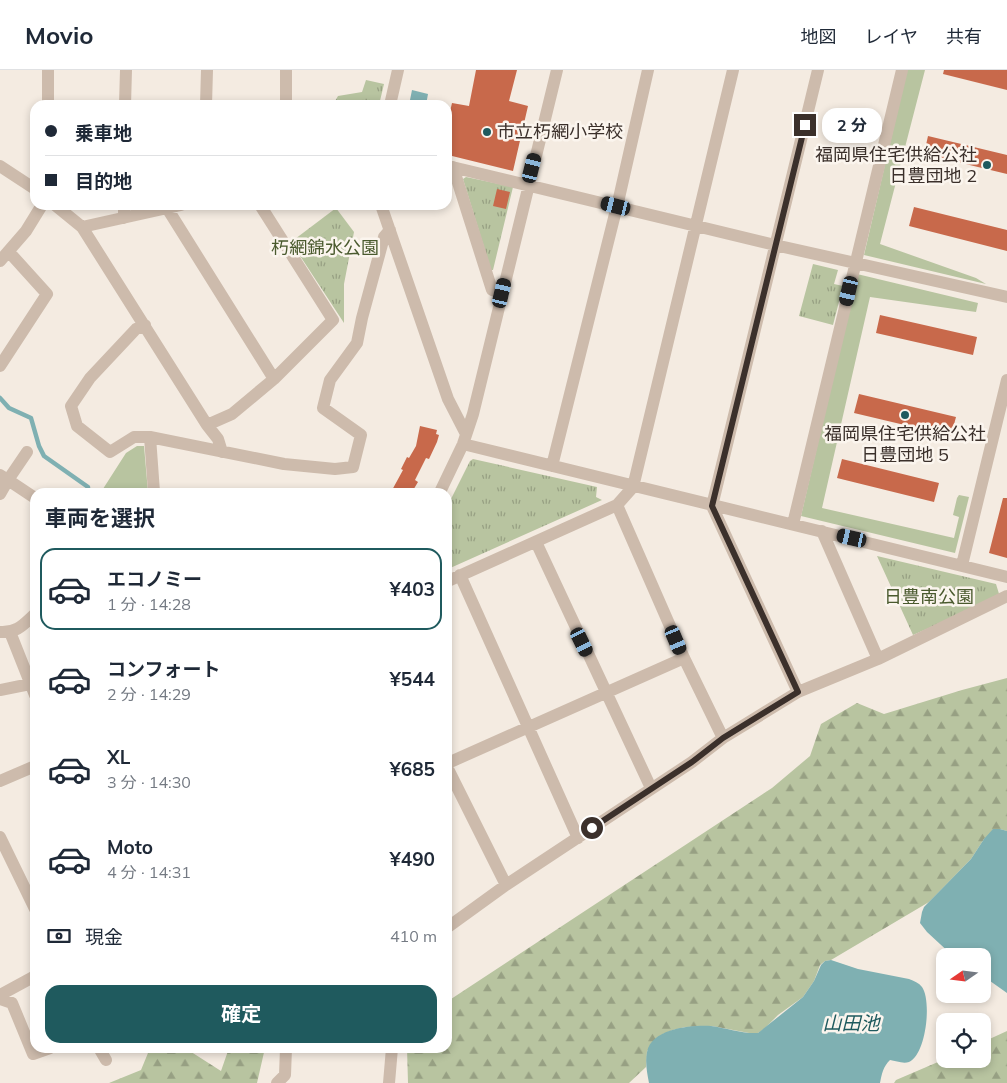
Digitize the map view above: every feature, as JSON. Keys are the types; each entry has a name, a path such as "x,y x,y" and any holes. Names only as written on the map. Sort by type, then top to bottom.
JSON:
{"street":[{"path":"48,70 48,100"},
{"path":"125,100 126,70"},
{"path":"206,100 207,70"},
{"path":"286,70 286,100"},
{"path":"391,100 398,70"},
{"path":"442,488 465,439 474,414 557,70"},
{"path":"552,466 648,70"},
{"path":"452,578 618,505 633,487 733,70"},
{"path":"798,692 712,506 818,70"},
{"path":"793,524 902,70"},
{"path":"0,166 30,186"},
{"path":"452,167 775,245 1007,298"},
{"path":"452,173 492,290 502,293"},
{"path":"0,366 47,294 4,257 26,231 39,210"},
{"path":"61,210 82,227 207,425 218,439 222,452"},
{"path":"82,227 124,212 146,210"},
{"path":"168,210 274,379"},
{"path":"207,425 232,414 274,379 333,320 263,210"},
{"path":"384,210 448,399 465,439 552,466 633,487 962,564 1007,577"},
{"path":"145,325 136,329 90,378 72,406 77,426 110,452 134,437 150,437 284,464 335,469 353,467 361,434 322,408 330,380 357,343 384,238 390,230"},
{"path":"962,564 1007,380"},
{"path":"150,437 154,488"},
{"path":"0,494 4,477 26,452"},
{"path":"4,477 30,495"},
{"path":"618,505 684,658 723,738"},
{"path":"822,531 878,659"},
{"path":"536,542 651,788"},
{"path":"460,575 578,838"},
{"path":"452,924 506,885 692,762 723,738 798,692 878,659 1007,596"},
{"path":"30,618 16,630 5,632 30,683"},
{"path":"452,761 684,658"},
{"path":"0,690 30,689"},
{"path":"0,781 30,768"},
{"path":"452,777 506,885"},
{"path":"0,837 30,899"},
{"path":"0,995 30,979"},
{"path":"0,999 12,1004 30,1047"},
{"path":"102,1053 106,1060"},
{"path":"277,1083 285,1075 286,1053"},
{"path":"389,1083 392,1053"}],"green space":[{"path":"907,70 925,70 880,244 976,278 986,284 864,255"},
{"path":"366,80 384,84 380,100 336,100 338,96 362,92"},
{"path":"466,177 513,187 493,270 491,270 463,179"},
{"name":"朽網錦水公園","path":"333,210 338,210 354,232 344,284 344,323 291,242"},
{"path":"813,264 838,270 834,284 843,286 833,325 799,316"},
{"path":"857,274 978,303 976,312 870,297 822,508 954,538 959,517 953,515 957,498 959,495 969,497 955,553 801,516"},
{"path":"137,446 144,446 148,488 104,488 126,453"},
{"path":"473,459 597,487 596,497 602,500 452,567 452,497 470,461"},
{"name":"日豊南公園","path":"877,556 996,584 1000,597 913,635"},
{"path":"1007,678 1007,831 1000,829 984,839 971,859 929,902 820,965 814,981 803,997 778,1015 764,1029 758,1033 749,1033 712,1026 685,1027 663,1034 647,1051 646,1067 629,1083 408,1083 407,1053 452,1053 452,998 772,788 810,756 821,724 857,703 884,714"},
{"path":"1007,1031 1007,1083 894,1083 896,1080 936,1063 936,1068 991,1068 991,1038"},
{"path":"148,1053 193,1053 221,1071 227,1053 264,1053 257,1083 109,1083 141,1070"}],"water":[{"path":"412,90 428,94 427,100 410,100"},
{"path":"993,829 1007,831 1007,993 991,982 991,948 944,948 920,923 924,907 971,859"},
{"name":"山田池","path":"831,960 858,969 909,979 921,986 925,994 927,1004 926,1027 920,1049 909,1062 902,1063 890,1060 883,1070 880,1083 649,1083 646,1064 647,1052 650,1044 656,1038 664,1033 694,1026 711,1026 740,1032 758,1033 803,997 814,981 821,965 825,961"}],"building":[{"path":"476,70 517,70 509,101 528,106 513,171 452,156 452,103 469,106"},
{"path":"944,70 1007,70 1007,90 943,74"},
{"name":"福岡県住宅供給公社 日豊団地 2","path":"928,136 1007,155 1007,174 924,154"},
{"path":"497,189 510,192 506,209 493,206"},
{"path":"914,207 1007,230 1007,251 909,226"},
{"path":"880,315 977,337 973,355 876,333"},
{"name":"福岡県住宅供給公社 日豊団地 5","path":"859,394 956,417 951,436 854,413"},
{"path":"420,426 437,430 436,434 439,435 437,442 429,459 426,458 415,480 418,482 414,488 393,488 403,470 401,469 407,457 409,458 416,446"},
{"path":"842,459 939,483 934,502 837,478"},
{"path":"1003,498 1007,498 1007,558 989,553"}],"waterway":[{"path":"0,398 9,408 31,418 44,456 88,488"}],"place":[{"name":"市立朽網小学校","path":"487,132"},
{"name":"福岡県住宅供給公社 日豊団地 2","path":"987,165"},
{"name":"福岡県住宅供給公社 日豊団地 5","path":"905,415"}],"route":[{"path":"592,828 692,762 723,738 798,692 712,506 805,125"}]}
